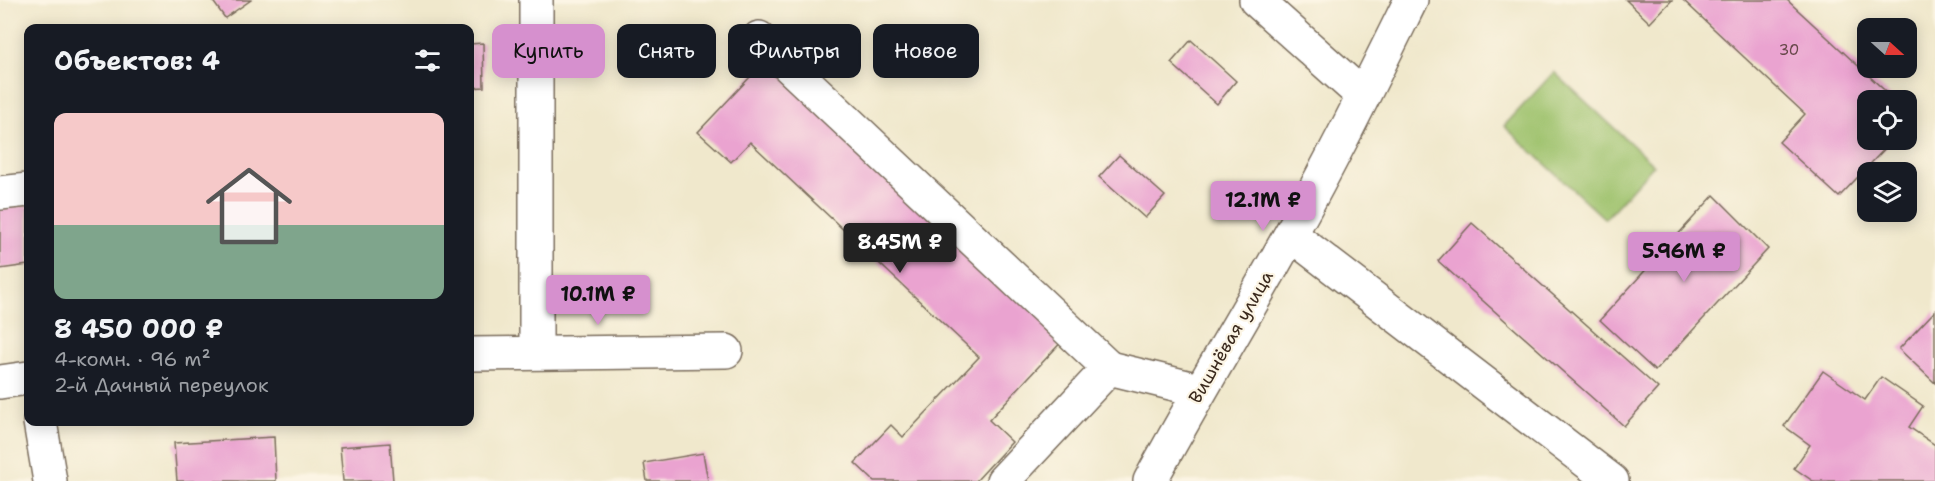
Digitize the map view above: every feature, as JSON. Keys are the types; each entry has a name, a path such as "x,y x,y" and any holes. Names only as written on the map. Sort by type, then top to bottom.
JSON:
{"street":[{"path":"536,0 536,352"},
{"path":"1256,0 1363,96"},
{"name":"Вишнёвая улица","path":"1150,481 1200,390 1291,235 1411,0"},
{"path":"801,78 1109,368 1200,390"},
{"path":"0,193 24,190"},
{"path":"1291,235 1612,481"},
{"path":"474,354 726,351"},
{"path":"1003,481 1109,368"},
{"path":"0,382 24,379"},
{"path":"41,426 50,481"}],"green space":[{"path":"1554,72 1654,165 1605,219 1504,126"}],"building":[{"path":"212,0 251,0 225,18"},
{"path":"1626,0 1672,0 1650,23"},
{"path":"1683,0 1787,0 1857,65 1857,78 1871,78 1884,90 1857,90 1857,150 1884,150 1872,162 1857,162 1857,178 1839,197 1779,142 1805,114"},
{"path":"1191,40 1236,81 1217,104 1171,63"},
{"path":"483,43 484,87 474,88 474,44"},
{"path":"749,78 791,78 1066,337 989,420 1012,442 976,481 874,481 855,463 891,425 903,437 979,357 750,142 731,162 698,132"},
{"path":"1119,155 1165,196 1145,218 1099,177"},
{"path":"1714,195 1768,249 1655,371 1600,320"},
{"path":"24,206 24,266 0,269 0,209"},
{"path":"1472,223 1658,388 1624,426 1438,261"},
{"path":"1935,311 1935,383 1899,349"},
{"path":"1823,371 1865,400 1881,377 1923,406 1909,427 1935,445 1935,481 1813,481 1794,468 1810,445 1784,426"},
{"path":"274,437 276,481 177,481 174,443"},
{"path":"390,443 393,481 343,481 340,447"},
{"path":"703,453 708,481 647,481 644,463"}]}
